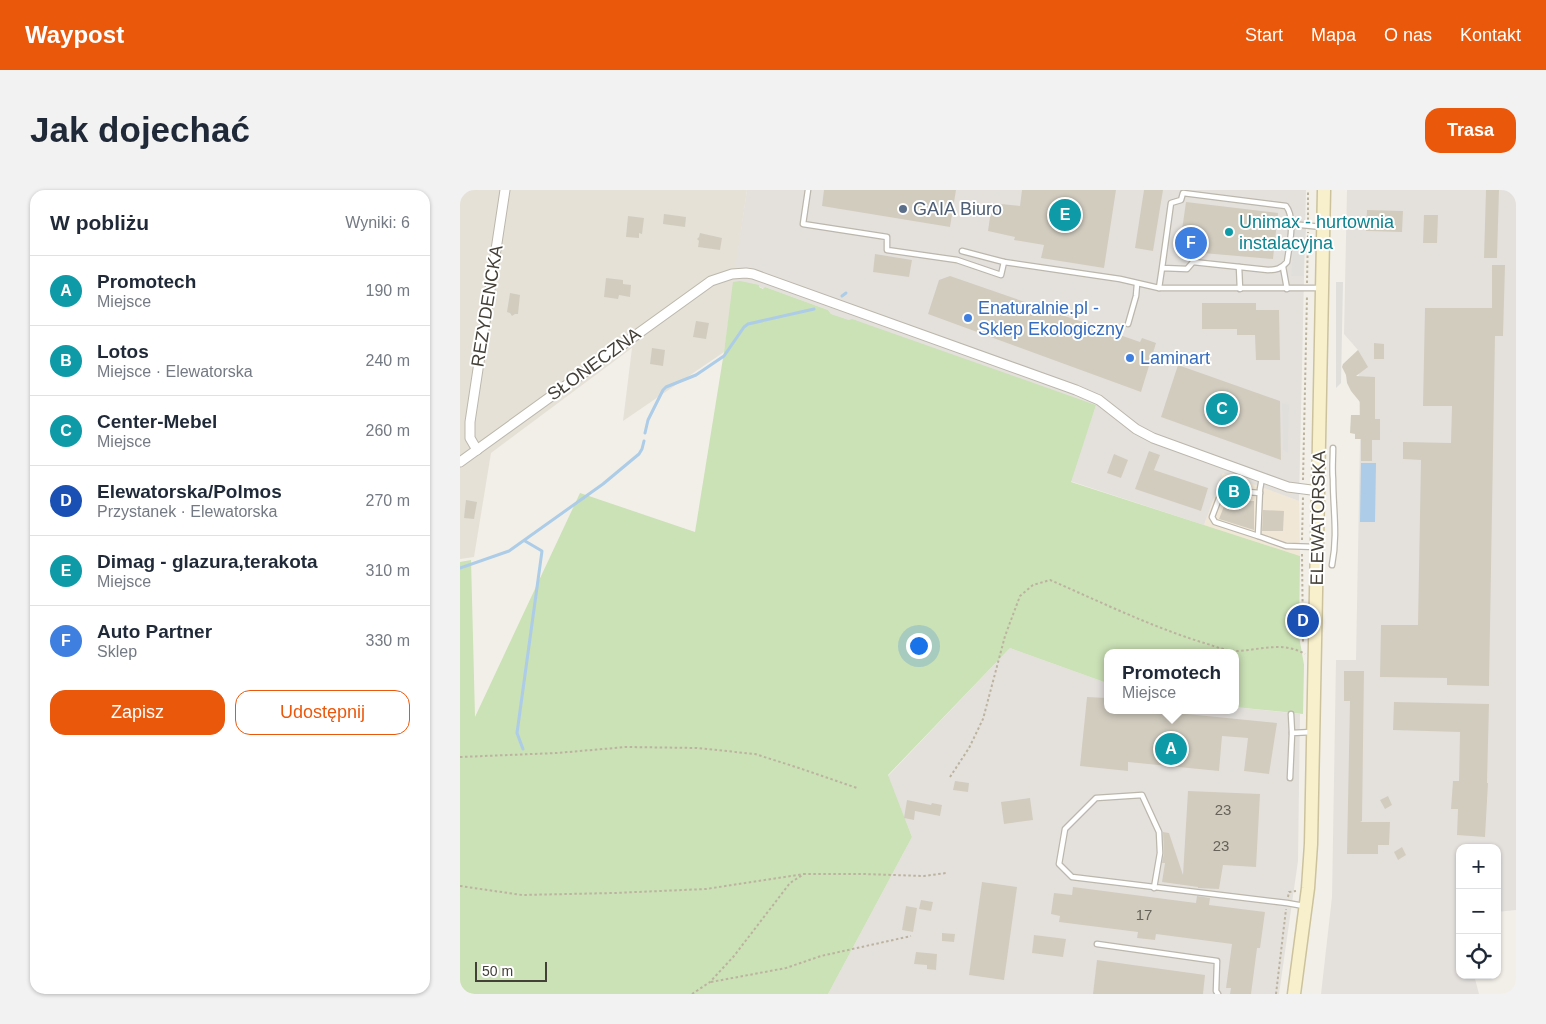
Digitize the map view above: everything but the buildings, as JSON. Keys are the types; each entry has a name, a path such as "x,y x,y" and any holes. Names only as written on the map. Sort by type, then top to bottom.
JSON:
{"street":[{"name":"REZYDENCKA","path":"477,450 470,438 470,422 505,190"},
{"name":"ELEWATORSKA","path":"1294,994 1311,844 1324,190"},
{"name":"SŁONECZNA","path":"460,462 711,281 732,274 746,273 760,276 818,299 1076,390 1100,400 1136,429 1148,436 1262,478"},
{"path":"1262,478 1288,487 1319,491"}],"lane":[{"path":"808,190 804,224 887,237 887,250 957,260 1002,275 1004,262"},
{"path":"1159,288 1171,204 1181,200 1183,193 1286,206 1290,211 1291,224 1287,262 1282,267 1275,270 1194,262 1187,269 1162,268"},
{"path":"1291,224 1323,227"},
{"path":"962,250 1004,262 1120,279 1159,288 1322,288"},
{"path":"1239,267 1240,289"},
{"path":"1282,267 1287,289"},
{"path":"1128,324 1136,296 1137,284"},
{"path":"1332,565 1336,530 1333,448"},
{"path":"1258,536 1262,478"},
{"path":"1260,493 1224,490 1221,493 1212,517 1215,522 1286,546 1318,546"},
{"path":"1290,778 1291,714"},
{"path":"1292,733 1314,732"},
{"path":"1154,888 1160,853 1159,832 1142,795 1096,798 1065,829 1059,864 1072,877 1154,888 1305,906"},
{"path":"1097,944 1217,960 1216,991 1218,994"}],"path":[{"path":"1302,580 1303,499 1301,489 1304,472 1308,190"},
{"path":"950,777 969,748 983,719 1005,636 1020,596 1033,585 1050,580 1155,625 1212,646 1226,649"},
{"path":"1239,651 1266,647 1286,647 1315,657"},
{"path":"460,757 557,753 626,747 698,748 755,754 857,788"},
{"path":"460,886 522,895 614,893 706,889 804,874 924,876 946,873"},
{"path":"692,994 710,982 734,956 790,883 804,874"},
{"path":"1276,994 1289,892 1297,891 1300,886"},
{"path":"710,982 786,968 822,956 911,936"}],"shaded area":[{"path":"460,190 747,190 724,352 623,421 632,348 491,453 474,557 460,559"},
{"path":"747,190 1306,190 1299,501 1223,473 1204,525 1070,481 1096,405 831,314 828,310 765,287 764,289 758,286 733,282"},
{"path":"1347,190 1516,190 1516,910 1501,912 1501,844 1456,844 1456,979 1475,979 1479,994 1321,994 1332,897 1336,660 1356,660 1360,441 1358,350 1344,334"},
{"path":"1294,228 1306,229 1303,276 1291,276"},
{"path":"1336,282 1343,282 1341,383 1336,388"},
{"path":"1282,403 1289,405 1288,453 1283,450"},
{"path":"1223,472 1299,501 1300,556 1204,525"},
{"path":"1010,648 1104,682 1104,714 1239,714 1239,707 1300,714 1298,861 1279,994 828,994 912,837 888,776"}],"green space":[{"path":"740,281 759,285 763,289 765,287 828,310 831,314 849,320 852,319 1096,405 1071,482 1300,556 1299,636 1304,665 1303,714 1239,707 1239,649 1104,649 1104,682 1010,648 888,775 912,837 828,994 460,994 460,562 471,560 475,717 580,493 695,532 724,352 733,282"}],"water":[{"path":"1361,463 1376,463 1375,522 1360,522"}],"waterway":[{"path":"842,296 846,293"},
{"path":"645,433 648,420 663,390 696,375 724,356 748,324 814,309"},
{"path":"460,568 509,551 603,484 639,454 644,441"},
{"path":"523,749 517,733 542,551 525,541"}],"place":[{"name":"GAIA Biuro","path":"903,209"},
{"name":"Dimag - glazura,terakota","path":"1065,215"},
{"name":"Unimax - hurtownia instalacyjna","path":"1229,232"},
{"name":"Auto Partner","path":"1191,243"},
{"name":"Enaturalnie.pl - Sklep Ekologiczny","path":"968,318"},
{"name":"Laminart","path":"1130,358"},
{"name":"Center-Mebel","path":"1222,409"},
{"name":"Lotos","path":"1234,492"},
{"name":"Elewatorska/Polmos","path":"1303,621"},
{"name":"Promotech","path":"1171,749"}]}
